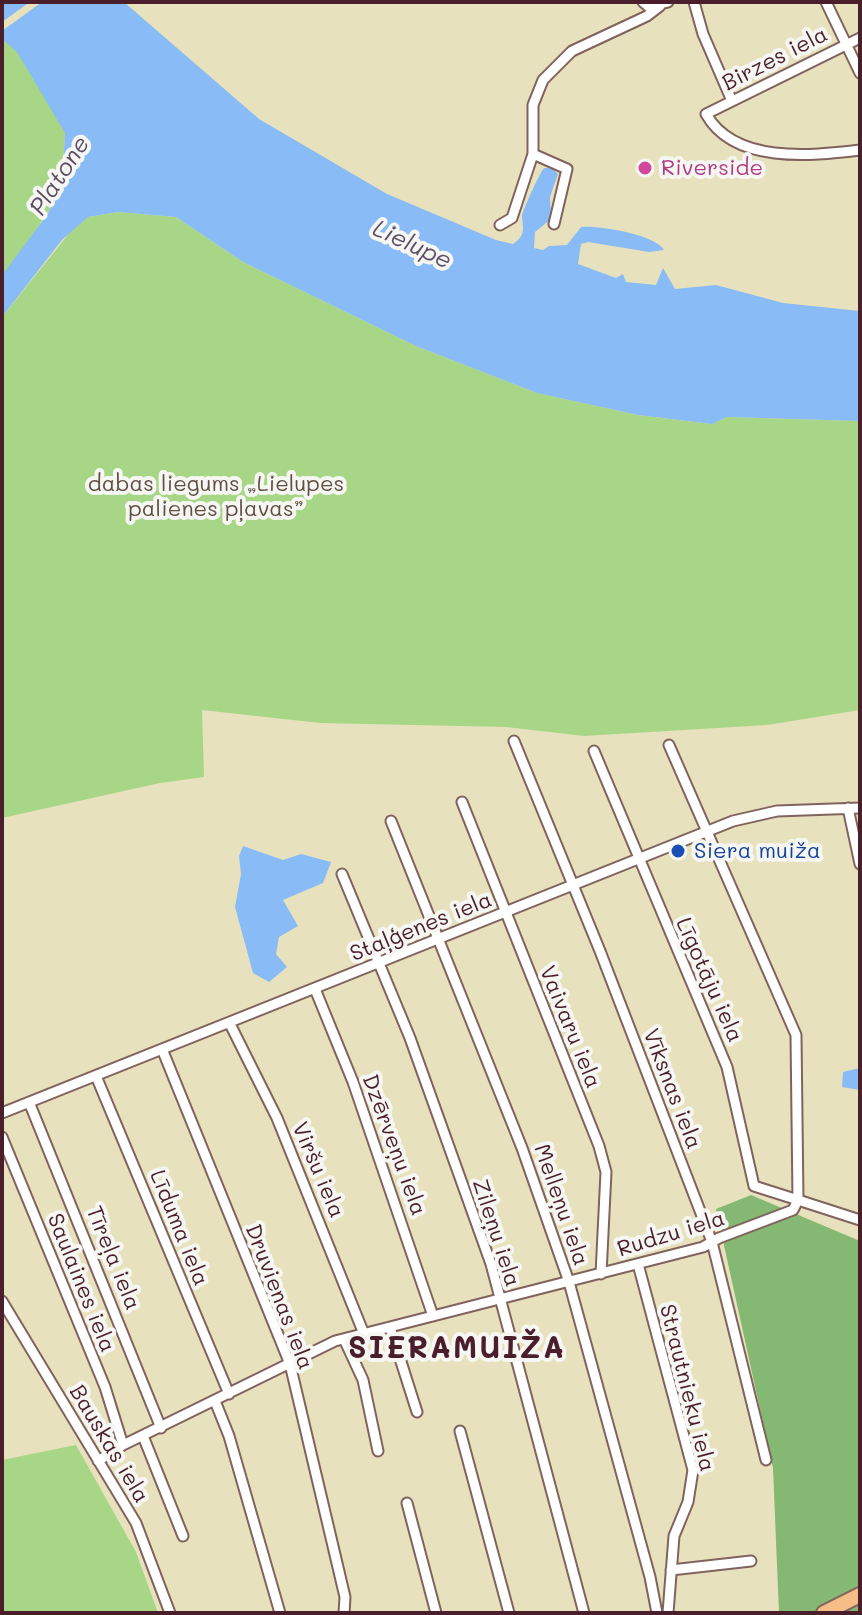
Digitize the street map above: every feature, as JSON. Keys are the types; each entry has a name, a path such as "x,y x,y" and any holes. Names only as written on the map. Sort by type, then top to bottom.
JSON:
{"highway":[{"path":"824,1613 860,1595"}],"street":[{"path":"643,2 649,7 664,4"},
{"path":"694,2 703,34 732,101"},
{"path":"826,2 860,73"},
{"path":"500,225 512,218 533,154 533,105 543,80 572,51 647,16 664,4"},
{"name":"Birzes iela","path":"860,38 846,42 706,114 717,129 753,151 860,150"},
{"path":"533,154 567,169 554,224"},
{"name":"Vīksnas iela","path":"514,741 571,887 600,951 712,1242 766,1460"},
{"path":"669,745 796,1035 798,1200 860,1220"},
{"name":"Līgotāju iela","path":"594,751 727,1067 754,1186 798,1200"},
{"name":"Vaivaru iela","path":"462,802 599,1146 606,1172 601,1274"},
{"path":"848,808 860,864"},
{"name":"Staļģenes iela","path":"2,1113 758,813 860,808"},
{"name":"Melleņu iela","path":"391,821 522,1148 569,1282 650,1577 657,1613"},
{"name":"Zileņu iela","path":"342,874 379,963 491,1264 584,1613"},
{"name":"Dzērveņu iela","path":"315,989 353,1082 433,1316"},
{"name":"Viršu iela","path":"230,1024 277,1118 364,1334"},
{"name":"Druvienas iela","path":"162,1049 290,1364 345,1597 344,1613"},
{"name":"Līduma iela","path":"96,1076 229,1394"},
{"name":"Tīreļa iela","path":"29,1102 161,1428"},
{"name":"Saulaines iela","path":"2,1137 105,1387 123,1445"},
{"name":"Rudzu iela","path":"98,1461 123,1445 344,1339 601,1274 712,1242 793,1210 798,1200"},
{"name":"Strautnieku iela","path":"638,1264 693,1470 688,1502 674,1536 668,1613"},
{"name":"Bauskas iela","path":"2,1301 136,1523 170,1613"},
{"path":"390,1327 417,1412"},
{"path":"344,1339 363,1380 378,1451"},
{"path":"215,1401 229,1436 280,1613"},
{"path":"460,1431 509,1613"},
{"path":"143,1436 183,1536"},
{"path":"407,1503 436,1613"},
{"path":"671,1570 751,1561"}],"green space":[{"path":"2,2 8,2 65,133 62,185 58,197 14,263 2,275"},
{"name":"dabas liegums „Lielupes palienes pļavas”","path":"118,212 176,217 243,262 416,346 537,393 638,415 712,424 727,417 860,421 860,710 767,725 584,736 506,727 320,723 202,710 204,777 160,783 2,818 2,317 75,226 88,217"},
{"path":"751,1195 860,1241 860,1613 779,1613 773,1468 716,1209"},
{"path":"76,1445 136,1552 158,1613 2,1613 2,1460"}],"water":[{"name":"Lielupe","path":"2,2 124,2 259,119 387,194 496,240 513,244 520,238 523,232 522,216 531,193 544,168 552,168 558,174 550,197 551,219 535,232 534,248 543,250 549,246 567,245 581,227 613,229 650,240 664,250 649,252 588,242 581,244 578,264 616,278 623,274 626,282 656,285 663,268 675,289 716,285 783,303 860,311 860,421 727,417 712,424 638,415 537,393 416,346 243,262 176,217 118,212 88,217 62,240 2,317 2,275 47,215 62,185 65,133 17,52 2,39"},
{"path":"243,846 283,860 301,854 331,862 323,883 283,900 298,926 279,937 276,954 287,967 269,982 253,973 235,907 241,874 239,856"},
{"path":"860,1068 860,1090 842,1087 843,1072"}],"pier":[{"path":"30,2 42,2 2,31 2,22"}],"place":[{"name":"Riverside","path":"645,168"},
{"name":"Siera muiža","path":"678,851"}],"district":[{"name":"SIERAMUIŽA","path":"457,1349"}],"water label":[{"name":"Platone","path":"60,176"}]}
